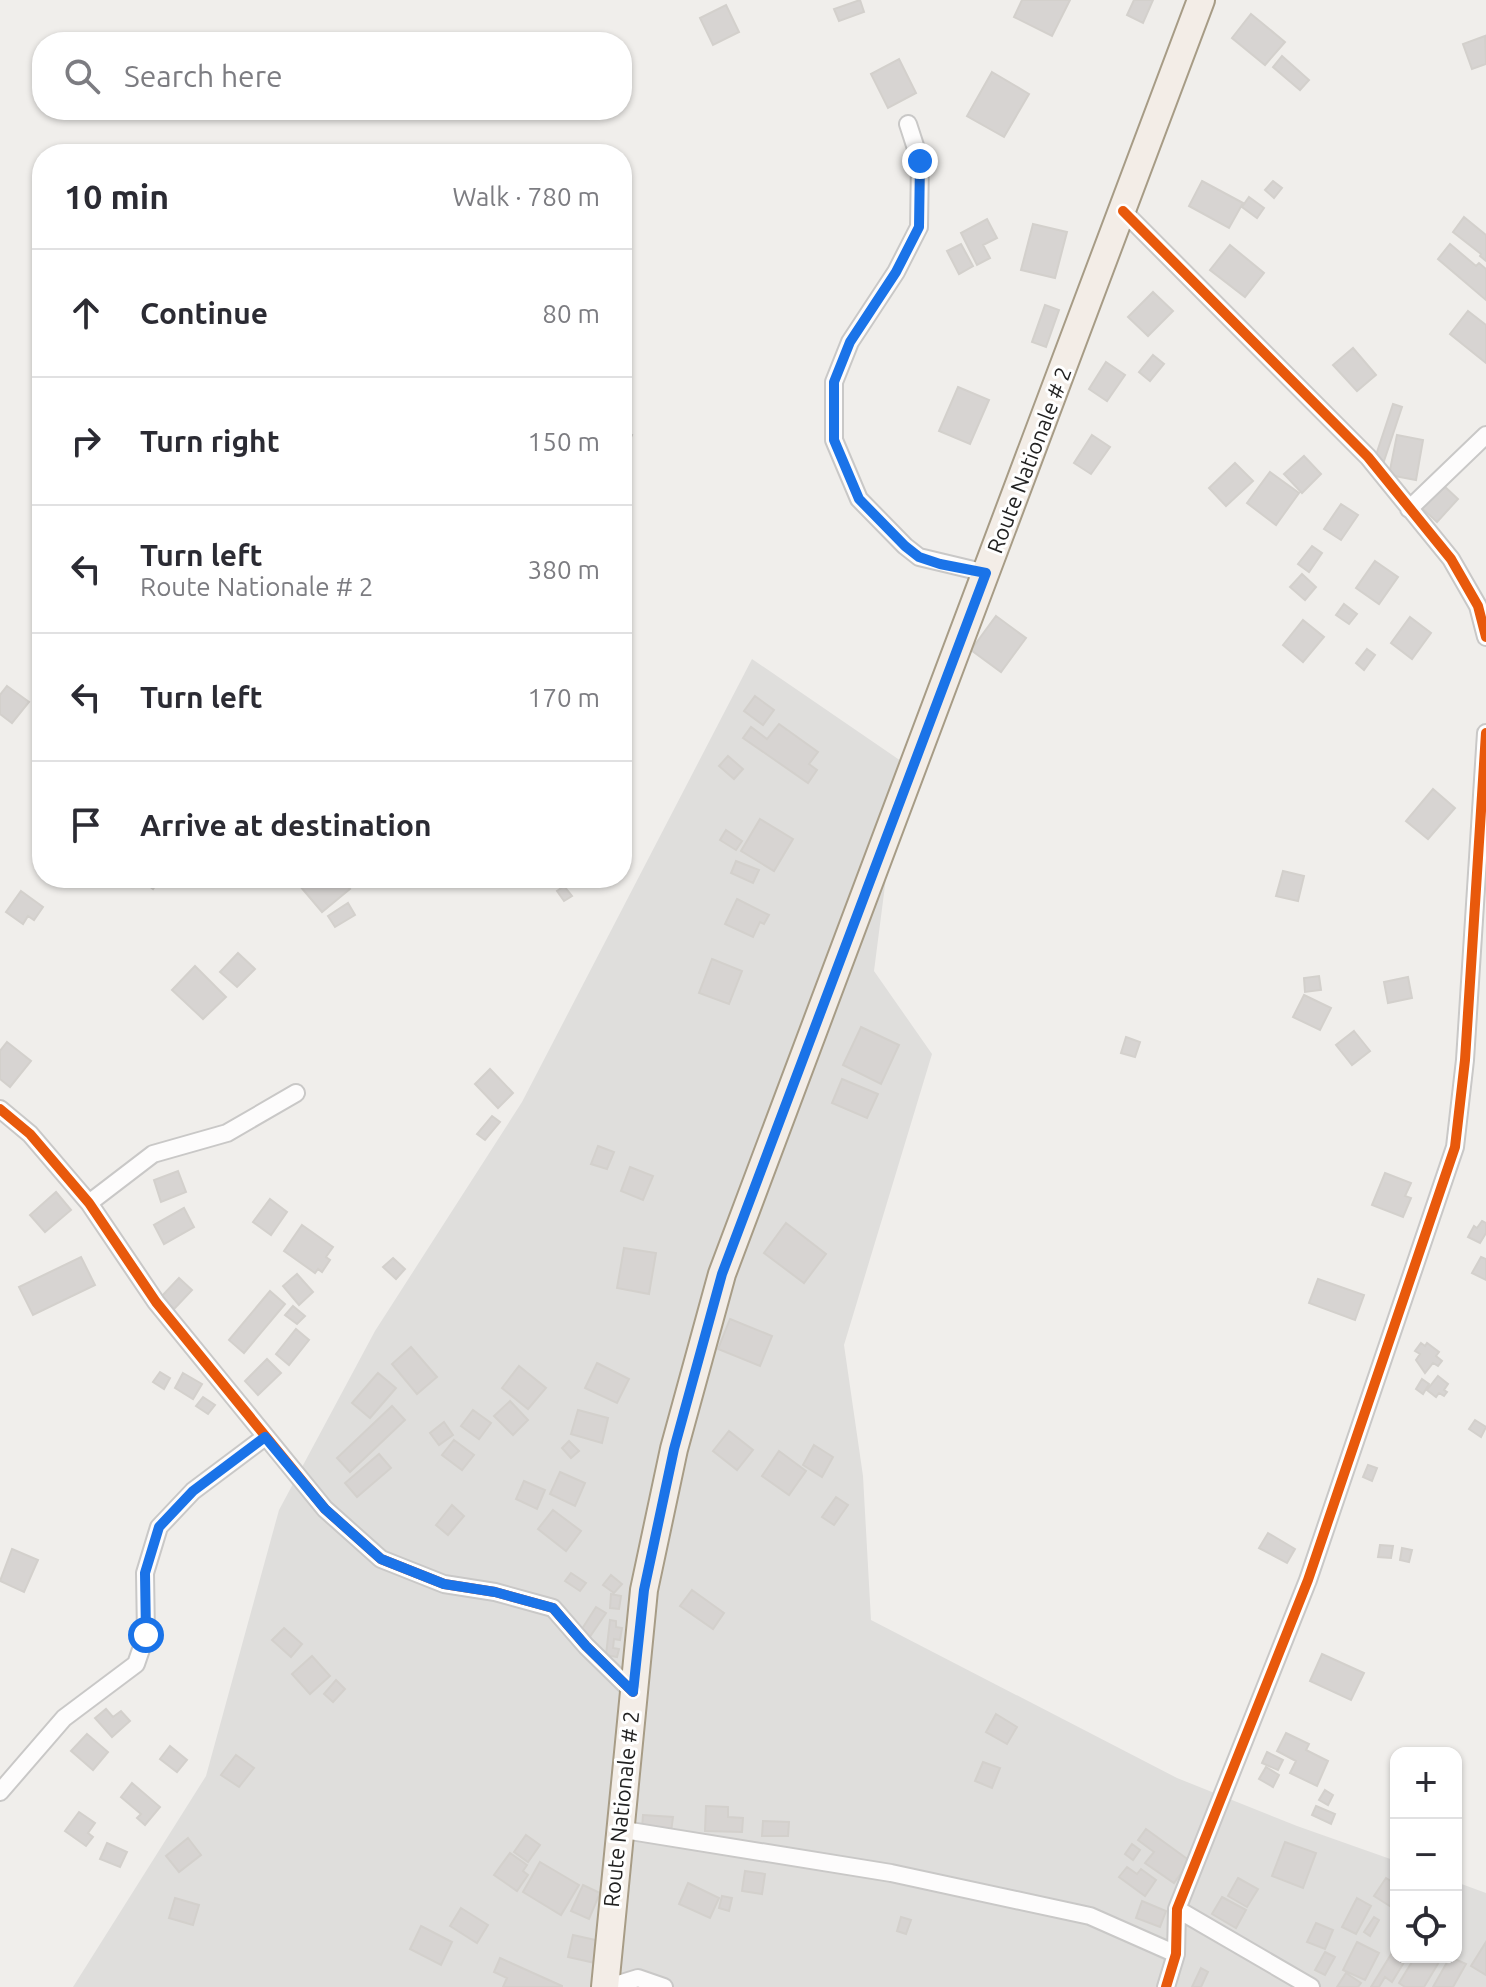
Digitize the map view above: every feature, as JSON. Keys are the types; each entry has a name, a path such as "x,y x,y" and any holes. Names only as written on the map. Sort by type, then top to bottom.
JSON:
{"main road":[{"name":"Route Nationale # 2","path":"607,1987 618,1829 644,1590 674,1449 722,1274 1201,0"}],"street":[{"path":"908,124 920,161 919,227 896,272 850,342 834,382 834,440 859,499 905,546 919,557 986,573"},
{"path":"1123,211 1368,457 1451,559 1482,606 1486,637"},
{"path":"1409,509 1486,435"},
{"path":"1166,1987 1176,1954 1177,1909 1308,1580 1455,1147 1465,1060 1486,733"},
{"path":"89,1203 153,1154 227,1133 296,1093"},
{"path":"0,1109 30,1134 89,1203 156,1302 325,1509 381,1559 444,1584 495,1592 553,1608 633,1692"},
{"path":"0,1792 64,1718 136,1664 146,1635 145,1573 159,1527 193,1491 265,1437"},
{"path":"618,1829 891,1873 1090,1916 1176,1954"},
{"path":"1177,1909 1311,1987"},
{"path":"607,1987 638,1978 664,1987"}],"shaded area":[{"path":"752,659 901,761 874,971 932,1054 844,1345 863,1476 871,1620 1177,1778 1390,1859 1390,1963 1462,1963 1462,1884 1486,1893 1486,1987 73,1987 206,1776 279,1510 375,1331 522,1102"}],"building":[{"path":"860,0 864,12 839,21 834,9"},
{"path":"1022,0 1070,0 1052,36 1014,17"},
{"path":"1134,0 1153,0 1143,23 1127,15"},
{"path":"726,5 739,32 713,45 700,18"},
{"path":"1251,14 1285,42 1265,65 1232,38"},
{"path":"1485,36 1486,64 1472,69 1463,44"},
{"path":"1282,56 1309,80 1300,90 1273,67"},
{"path":"899,59 916,93 888,108 871,74"},
{"path":"992,72 1029,94 1004,137 967,116"},
{"path":"1202,181 1243,203 1229,228 1189,206"},
{"path":"1273,181 1282,188 1274,198 1265,190"},
{"path":"1249,197 1264,208 1257,218 1242,207"},
{"path":"1464,217 1486,235 1486,261 1453,232"},
{"path":"987,219 997,238 983,245 990,258 977,265 961,233"},
{"path":"1033,224 1067,232 1055,278 1021,270"},
{"path":"961,244 973,266 959,274 947,251"},
{"path":"1450,244 1476,266 1479,263 1486,269 1486,300 1438,259"},
{"path":"1230,245 1264,273 1245,297 1210,270"},
{"path":"1153,292 1173,311 1148,336 1128,317"},
{"path":"1045,305 1059,310 1046,347 1032,342"},
{"path":"1468,311 1486,325 1486,363 1450,334"},
{"path":"1353,348 1376,375 1357,391 1333,365"},
{"path":"1153,355 1164,364 1150,381 1139,372"},
{"path":"1106,362 1125,375 1107,401 1089,389"},
{"path":"958,387 989,400 970,444 939,431"},
{"path":"1393,404 1402,407 1384,461 1375,458"},
{"path":"1092,435 1110,447 1091,474 1074,463"},
{"path":"1397,435 1423,440 1416,480 1389,475"},
{"path":"1304,456 1321,474 1302,493 1284,474"},
{"path":"1235,463 1253,481 1226,506 1209,488"},
{"path":"1270,472 1299,493 1276,525 1247,503"},
{"path":"1443,485 1458,499 1437,522 1422,508"},
{"path":"1341,504 1358,515 1341,540 1324,529"},
{"path":"1312,546 1322,553 1309,572 1298,564"},
{"path":"1375,561 1398,577 1379,604 1356,588"},
{"path":"1302,574 1316,587 1305,600 1290,587"},
{"path":"1344,604 1357,614 1349,624 1336,615"},
{"path":"996,616 1026,638 1001,672 971,650"},
{"path":"1410,617 1431,633 1412,659 1391,643"},
{"path":"1303,620 1324,637 1303,662 1283,645"},
{"path":"1367,649 1375,655 1364,670 1356,663"},
{"path":"7,686 29,702 12,723 0,714 0,695"},
{"path":"755,696 774,710 763,725 744,711"},
{"path":"779,724 818,752 809,764 817,770 808,783 743,738 751,727 767,739"},
{"path":"728,756 743,769 734,779 719,766"},
{"path":"1433,789 1455,808 1428,839 1406,821"},
{"path":"760,819 793,839 774,871 741,851"},
{"path":"726,830 742,841 736,850 720,840"},
{"path":"736,861 759,870 753,883 731,873"},
{"path":"1283,871 1304,876 1298,901 1276,896"},
{"path":"302,888 350,889 322,912"},
{"path":"566,888 572,896 564,901 557,891"},
{"path":"21,891 43,907 34,920 28,916 23,924 6,912"},
{"path":"737,899 769,915 764,924 760,922 753,937 725,924"},
{"path":"348,903 355,915 335,927 328,916"},
{"path":"238,953 255,969 237,987 220,972"},
{"path":"712,959 742,971 729,1004 699,993"},
{"path":"195,966 226,997 203,1019 172,990"},
{"path":"1319,976 1321,990 1305,992 1304,978"},
{"path":"1408,977 1412,998 1388,1003 1384,982"},
{"path":"1304,995 1331,1008 1320,1030 1293,1017"},
{"path":"861,1027 899,1045 881,1084 843,1065"},
{"path":"1354,1031 1370,1051 1352,1065 1336,1045"},
{"path":"1126,1037 1140,1042 1135,1057 1121,1053"},
{"path":"7,1042 31,1061 10,1087 0,1079 0,1051"},
{"path":"490,1069 513,1093 498,1108 475,1084"},
{"path":"842,1079 878,1094 867,1118 832,1103"},
{"path":"492,1116 500,1122 485,1140 477,1134"},
{"path":"598,1146 614,1152 607,1169 591,1164"},
{"path":"630,1167 653,1176 643,1200 621,1191"},
{"path":"178,1171 186,1192 161,1202 154,1180"},
{"path":"1385,1173 1411,1183 1405,1196 1411,1198 1403,1217 1372,1205"},
{"path":"56,1192 71,1210 45,1232 30,1215"},
{"path":"270,1199 287,1212 271,1235 253,1222"},
{"path":"184,1208 194,1227 164,1244 154,1225"},
{"path":"1482,1221 1486,1223 1486,1233 1480,1243 1468,1237 1474,1226 1477,1228"},
{"path":"786,1223 826,1254 804,1283 764,1253"},
{"path":"302,1225 333,1247 326,1257 330,1260 322,1272 318,1269 315,1273 284,1251"},
{"path":"624,1248 656,1253 649,1294 617,1288"},
{"path":"81,1257 95,1285 33,1315 19,1287"},
{"path":"1481,1257 1486,1259 1486,1280 1472,1273"},
{"path":"393,1258 405,1269 396,1279 383,1267"},
{"path":"297,1274 313,1292 299,1305 283,1286"},
{"path":"179,1278 192,1290 174,1309 161,1297"},
{"path":"1318,1279 1364,1295 1355,1320 1309,1303"},
{"path":"270,1291 285,1304 244,1353 229,1340"},
{"path":"293,1306 305,1316 297,1324 285,1315"},
{"path":"730,1319 772,1336 760,1366 718,1349"},
{"path":"296,1329 309,1340 289,1365 276,1354"},
{"path":"1421,1343 1425,1346 1427,1343 1439,1352 1436,1356 1442,1361 1438,1366 1433,1363 1425,1373 1416,1360 1420,1354 1415,1351"},
{"path":"411,1347 437,1377 417,1394 392,1364"},
{"path":"267,1359 281,1373 258,1395 245,1381"},
{"path":"597,1363 629,1379 617,1403 585,1388"},
{"path":"519,1366 546,1388 528,1409 502,1388"},
{"path":"160,1372 170,1378 164,1389 153,1382"},
{"path":"183,1373 202,1384 193,1399 175,1388"},
{"path":"378,1373 396,1388 370,1418 352,1403"},
{"path":"1438,1376 1448,1384 1444,1396 1439,1393 1436,1397 1427,1390"},
{"path":"1422,1379 1429,1384 1423,1394 1416,1389"},
{"path":"203,1397 215,1405 208,1414 196,1406"},
{"path":"510,1401 528,1420 513,1435 494,1416"},
{"path":"392,1406 405,1420 350,1472 337,1458"},
{"path":"473,1410 491,1423 479,1439 461,1426"},
{"path":"578,1410 608,1418 602,1443 571,1434"},
{"path":"1475,1420 1486,1427 1481,1437 1469,1429"},
{"path":"444,1422 453,1435 439,1445 430,1433"},
{"path":"729,1431 753,1450 737,1470 713,1451"},
{"path":"454,1440 474,1455 462,1470 442,1455"},
{"path":"569,1441 579,1451 571,1458 562,1448"},
{"path":"814,1445 833,1457 822,1477 803,1465"},
{"path":"779,1451 806,1471 789,1495 762,1476"},
{"path":"379,1454 391,1468 357,1497 345,1483"},
{"path":"1368,1465 1377,1468 1372,1481 1363,1477"},
{"path":"560,1472 585,1483 575,1506 550,1494"},
{"path":"524,1481 545,1490 537,1509 516,1499"},
{"path":"836,1497 848,1505 834,1525 822,1517"},
{"path":"452,1505 464,1516 448,1535 436,1525"},
{"path":"553,1510 581,1531 566,1551 538,1529"},
{"path":"1268,1533 1295,1549 1287,1563 1259,1548"},
{"path":"1380,1545 1393,1546 1391,1558 1378,1557"},
{"path":"1402,1548 1412,1550 1409,1562 1400,1560"},
{"path":"12,1549 38,1560 24,1592 0,1581"},
{"path":"571,1573 586,1583 580,1591 565,1581"},
{"path":"611,1575 622,1584 614,1593 603,1585"},
{"path":"692,1590 724,1613 713,1629 680,1606"},
{"path":"611,1594 621,1596 619,1609 610,1608"},
{"path":"596,1607 606,1613 589,1638 580,1632"},
{"path":"610,1620 616,1621 616,1627 622,1628 620,1640 614,1639 613,1648 619,1649 617,1657 606,1655"},
{"path":"284,1628 302,1644 291,1657 272,1640"},
{"path":"1322,1654 1364,1673 1351,1700 1310,1681"},
{"path":"312,1656 330,1676 310,1694 292,1674"},
{"path":"336,1680 345,1689 333,1702 324,1694"},
{"path":"106,1709 113,1717 121,1711 130,1721 112,1737 95,1718"},
{"path":"996,1714 1017,1727 1007,1744 986,1732"},
{"path":"1286,1733 1309,1744 1306,1750 1328,1761 1317,1786 1290,1773 1296,1761 1277,1751"},
{"path":"87,1734 108,1752 93,1770 71,1751"},
{"path":"170,1746 187,1760 177,1772 160,1759"},
{"path":"1267,1752 1283,1760 1278,1770 1262,1763"},
{"path":"236,1755 254,1768 239,1787 221,1775"},
{"path":"983,1762 1000,1768 992,1788 975,1781"},
{"path":"1266,1767 1279,1775 1273,1787 1259,1779"},
{"path":"132,1783 160,1807 145,1825 137,1818 141,1814 121,1797"},
{"path":"1325,1790 1333,1795 1328,1805 1319,1800"},
{"path":"706,1806 728,1807 728,1817 743,1818 742,1832 705,1831"},
{"path":"1316,1806 1335,1814 1331,1824 1312,1815"},
{"path":"79,1812 95,1823 88,1833 93,1837 86,1846 65,1831"},
{"path":"643,1815 673,1817 671,1832 642,1829"},
{"path":"763,1821 789,1822 788,1836 762,1836"},
{"path":"1146,1829 1190,1861 1174,1883 1145,1863 1154,1852 1138,1840"},
{"path":"526,1835 540,1845 528,1862 514,1852"},
{"path":"188,1838 201,1855 179,1872 166,1856"},
{"path":"1285,1842 1316,1853 1303,1888 1272,1876"},
{"path":"107,1843 127,1852 120,1867 100,1859"},
{"path":"1132,1844 1140,1850 1133,1860 1125,1854"},
{"path":"510,1853 527,1865 523,1871 528,1875 517,1891 494,1875"},
{"path":"540,1862 579,1885 561,1915 523,1892"},
{"path":"1127,1867 1137,1874 1141,1869 1156,1880 1145,1896 1119,1877"},
{"path":"745,1871 765,1874 762,1894 742,1891"},
{"path":"1238,1878 1258,1889 1247,1907 1228,1896"},
{"path":"1386,1878 1390,1880 1390,1906 1374,1896"},
{"path":"688,1883 719,1898 710,1918 679,1904"},
{"path":"583,1885 600,1893 589,1919 571,1911"},
{"path":"722,1896 732,1898 729,1911 719,1908"},
{"path":"1222,1897 1246,1910 1236,1928 1212,1914"},
{"path":"175,1898 199,1905 193,1925 169,1918"},
{"path":"1357,1898 1371,1906 1356,1934 1342,1927"},
{"path":"1142,1901 1166,1911 1160,1927 1136,1918"},
{"path":"461,1908 488,1925 477,1943 450,1926"},
{"path":"901,1917 911,1920 906,1934 897,1931"},
{"path":"1374,1917 1379,1920 1370,1936 1364,1932"},
{"path":"1316,1923 1333,1930 1325,1949 1307,1942"},
{"path":"421,1926 452,1942 441,1965 410,1949"},
{"path":"573,1935 600,1941 595,1963 568,1957"},
{"path":"1357,1942 1379,1953 1365,1980 1343,1970"},
{"path":"1486,1942 1486,1975 1471,1966"},
{"path":"1325,1952 1335,1957 1325,1975 1315,1970"},
{"path":"1390,1956 1390,1963 1404,1963 1392,1982 1385,1977 1379,1987 1371,1987"},
{"path":"500,1958 562,1987 503,1987 507,1978 494,1972"},
{"path":"1411,1963 1438,1963 1424,1987 1405,1987 1399,1983"},
{"path":"1447,1963 1466,1964 1453,1987 1433,1987"},
{"path":"1201,1968 1208,1972 1201,1987 1192,1987"},
{"path":"1346,1973 1361,1983 1358,1987 1337,1987"}],"cycle path":[{"path":"1123,211 1368,457 1451,559 1478,606 1486,637"},
{"path":"1166,1987 1176,1954 1177,1909 1308,1580 1455,1147 1465,1060 1486,733"},
{"path":"0,1109 30,1134 89,1203 156,1302 325,1509 381,1559 444,1584 495,1592 553,1608 633,1692"}],"route":[{"path":"146,1635 145,1573 159,1527 193,1491 265,1437 325,1509 381,1559 444,1584 495,1592 553,1608 633,1692 644,1590 674,1449 722,1274 986,573 940,564 919,557 905,546 859,499 834,440 834,382 850,342 896,272 919,227 920,161"}]}
